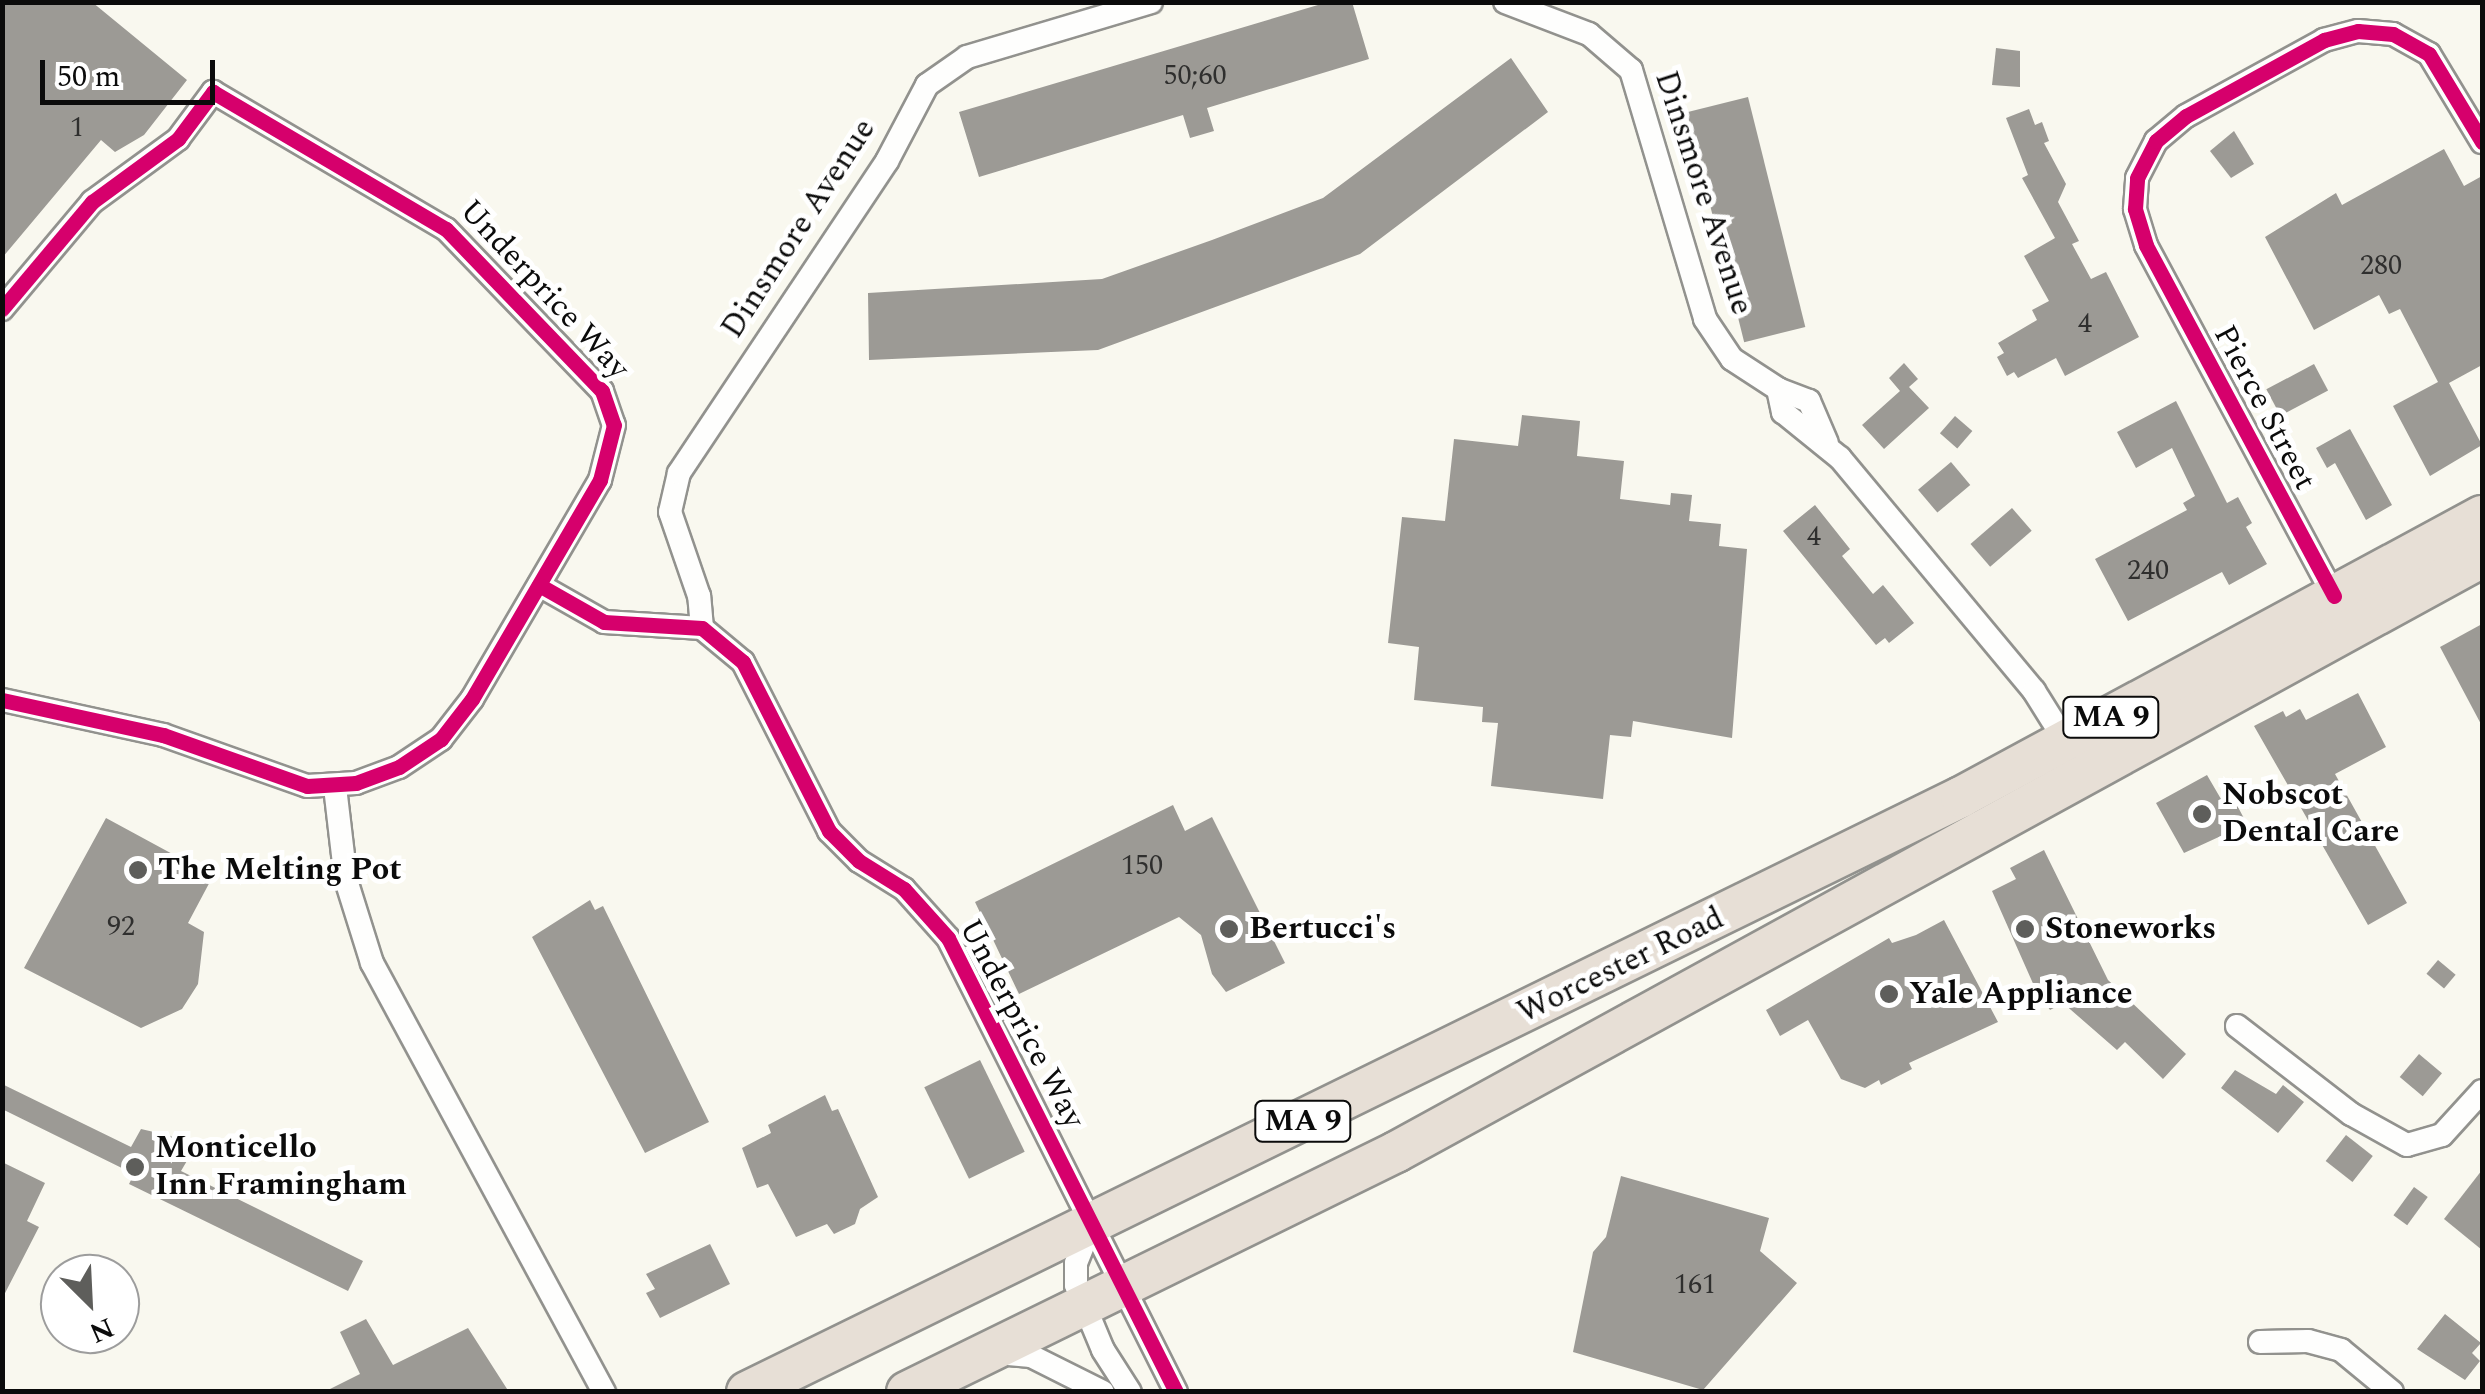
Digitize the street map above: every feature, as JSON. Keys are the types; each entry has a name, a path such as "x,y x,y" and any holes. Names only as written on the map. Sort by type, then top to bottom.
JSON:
{"highway":[{"name":"Worcester Road","path":"747,1392 2066,742 2482,516"},
{"name":"Worcester Road","path":"908,1392 1408,1146 2482,558"}],"street":[{"name":"Dinsmore Avenue","path":"702,628 699,596 670,512 678,473 882,170 927,85 967,57 1151,2"},
{"name":"Dinsmore Avenue","path":"1504,2 1588,34 1630,70 1705,319 1732,359 1778,389 1809,401 1827,443 2034,691 2066,742"},
{"name":"Pierce Street","path":"2334,596 2146,245 2134,194 2156,142 2196,110 2340,34 2384,32 2422,49 2446,75 2482,142"},
{"name":"Underprice Way","path":"2,310 92,202 178,139 213,92 430,216 602,391 614,424 609,457 472,700 441,738 400,767 335,787 284,780 164,735 2,700"},
{"path":"538,585 604,622 702,628"},
{"name":"Underprice Way","path":"702,628 730,646 753,676 836,839 904,888 948,938 1176,1392"},
{"path":"335,787 346,880 372,963 604,1392"},
{"path":"2237,1026 2398,1142 2431,1142 2474,1116 2482,1090"},
{"path":"1092,1223 1076,1264 1082,1307 1130,1392"},
{"path":"2260,1342 2308,1342 2341,1350 2392,1392"},
{"path":"979,1356 1032,1356 1103,1392"}],"building":[{"path":"2,2 92,2 187,80 144,135 115,152 101,140 2,258"},
{"path":"1328,2 1352,2 1369,59 1207,108 1214,131 1190,138 1183,115 979,177 959,112"},
{"path":"1996,48 2020,51 2020,87 1992,85"},
{"path":"1511,58 1548,112 1360,254 1098,350 869,360 868,293 1102,279 1212,240 1323,198"},
{"path":"1748,97 1805,327 1744,342 1687,112"},
{"path":"2029,109 2035,125 2042,122 2049,141 2044,143 2066,184 2058,202 2079,241 2072,244 2091,279 2106,272 2139,337 2065,376 2056,358 2018,378 2014,372 2007,376 1997,357 2004,353 1998,343 2037,320 2032,310 2049,301 2024,256 2055,238 2022,178 2028,175 2006,118"},
{"path":"2234,131 2254,164 2231,178 2210,151"},
{"path":"2444,149 2464,186 2482,176 2482,365 2449,383 2482,445 2430,476 2393,406 2438,382 2400,309 2389,314 2379,295 2314,330 2265,237 2336,193 2342,205"},
{"path":"1904,363 1918,379 1909,387 1929,408 1884,449 1862,425 1900,391 1889,378"},
{"path":"2314,364 2328,390 2280,416 2266,389"},
{"path":"2176,401 2227,503 2238,497 2252,523 2246,527 2267,564 2229,585 2222,572 2128,621 2095,559 2187,510 2183,503 2195,496 2172,448 2136,468 2117,432"},
{"path":"1522,415 1580,421 1577,456 1624,461 1620,499 1670,505 1671,493 1692,495 1689,521 1721,524 1719,546 1747,549 1732,738 1633,721 1631,737 1610,735 1603,799 1491,786 1498,723 1482,722 1483,707 1414,700 1419,647 1388,643 1402,517 1445,521 1454,439 1518,446"},
{"path":"1955,416 1972,431 1957,448 1940,433"},
{"path":"2350,429 2392,505 2366,520 2335,463 2327,468 2316,448"},
{"path":"1951,462 1970,485 1937,513 1918,490"},
{"path":"1815,505 1850,549 1842,556 1873,594 1883,585 1914,623 1889,643 1885,638 1876,645 1783,531"},
{"path":"2012,508 2032,531 1990,567 1970,544"},
{"path":"2482,624 2482,726 2440,647"},
{"path":"2358,693 2386,747 2335,774 2407,903 2368,925 2254,726 2283,711 2286,717 2300,709 2306,720"},
{"name":"Nobscot Dental Care","path":"2207,775 2221,799 2231,794 2247,824 2184,853 2156,803"},
{"path":"1173,805 1185,831 1212,817 1285,963 1226,992 1212,974 1201,935 1179,917 1019,994 975,902"},
{"path":"106,818 213,876 188,923 204,932 198,984 182,1009 141,1028 24,968"},
{"path":"2044,850 2108,980 2186,1054 2163,1079 2125,1042 2117,1050 2063,1003 2050,1010 2035,988 1992,891 2016,879 2010,868"},
{"path":"590,900 595,910 603,906 709,1122 645,1153 532,937"},
{"name":"Yale Appliance","path":"1944,920 1998,1022 1909,1063 1912,1069 1881,1085 1879,1080 1865,1088 1841,1079 1808,1020 1780,1036 1766,1010 1889,938 1892,943"},
{"path":"2438,960 2456,975 2444,989 2426,974"},
{"path":"2419,1054 2442,1073 2423,1096 2400,1077"},
{"path":"980,1060 1025,1152 969,1179 924,1087"},
{"path":"2235,1070 2276,1094 2283,1085 2304,1102 2278,1133 2221,1088"},
{"path":"2,1084 131,1147 141,1129 171,1136 191,1154 181,1171 363,1261 348,1291 129,1184 134,1174 2,1109"},
{"path":"825,1095 832,1111 838,1109 878,1197 860,1209 855,1224 834,1234 827,1224 796,1237 768,1184 757,1188 742,1148 771,1133 768,1125"},
{"path":"2346,1135 2373,1156 2352,1182 2326,1161"},
{"path":"2,1162 45,1183 27,1221 39,1227 2,1299"},
{"path":"2482,1170 2482,1250 2444,1219"},
{"path":"1621,1176 1769,1218 1760,1251 1797,1283 1703,1390 1573,1352 1593,1252 1606,1237"},
{"path":"2414,1187 2428,1197 2407,1225 2393,1215"},
{"path":"710,1244 730,1284 660,1318 646,1293 655,1289 646,1274"},
{"path":"2445,1314 2481,1343 2472,1353 2480,1361 2465,1380 2417,1349"},
{"path":"366,1319 393,1365 468,1328 509,1392 324,1392 360,1374 340,1332"}],"cycle path":[{"path":"2334,596 2146,245 2135,209 2137,178 2156,141 2186,116 2324,40 2358,31 2393,34 2429,54 2482,142"},
{"path":"2,309 92,202 178,139 213,92 446,229 602,391 614,425 600,480 472,699 441,739 399,767 356,783 307,786 163,735 2,700"},
{"path":"539,585 604,622 702,628 743,662 829,831 859,861 904,889 948,938 1176,1392"}],"place":[{"name":"Nobscot Dental Care","path":"2202,814"},
{"name":"The Melting Pot","path":"138,870"},
{"name":"Bertucci's","path":"1229,929"},
{"name":"Stoneworks","path":"2025,929"},
{"name":"Yale Appliance","path":"1889,994"},
{"name":"Monticello Inn Framingham","path":"135,1167"}]}
